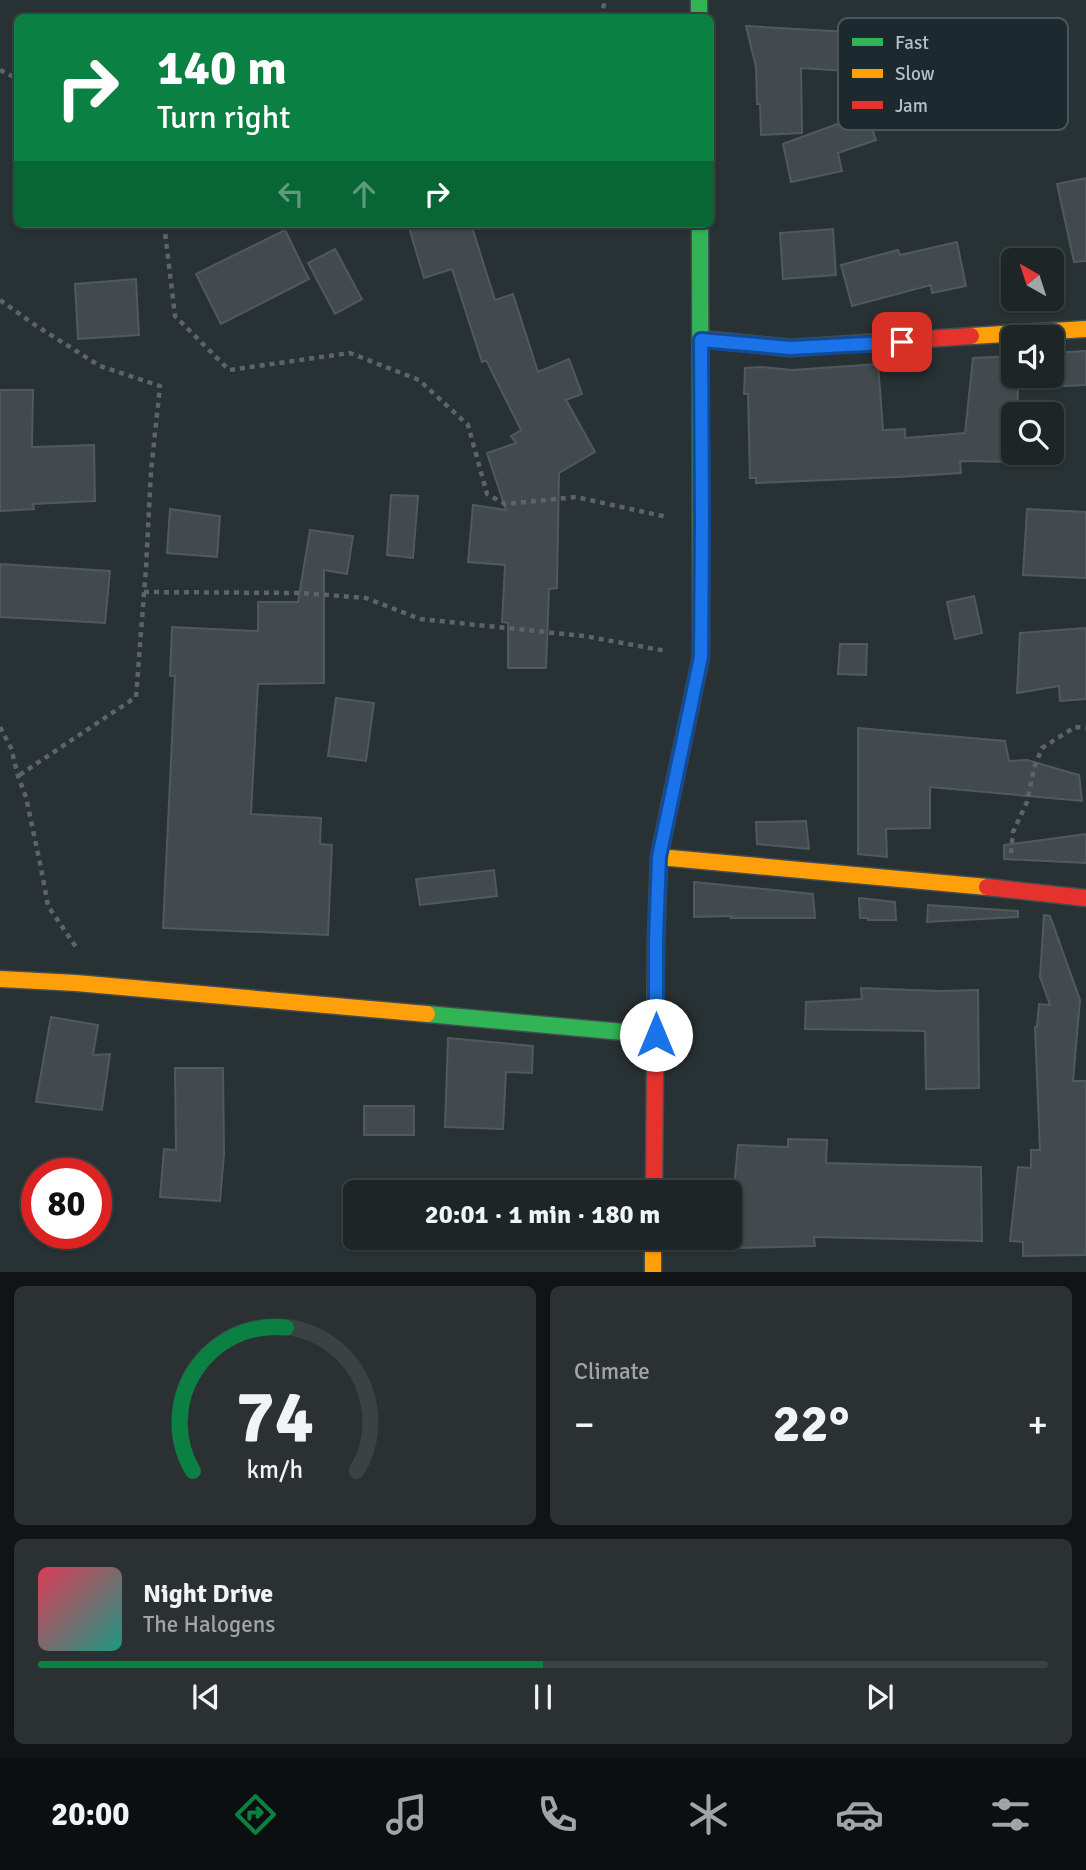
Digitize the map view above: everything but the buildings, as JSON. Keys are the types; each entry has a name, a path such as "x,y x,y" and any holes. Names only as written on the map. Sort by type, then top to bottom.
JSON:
{"main road":[{"path":"654,1180 659,857 701,657 700,228"},
{"path":"701,340 791,348 1086,329"},
{"path":"659,857 1007,888 1086,898"},
{"path":"0,979 76,982 656,1035"},
{"path":"653,1250 653,1272"}],"path":[{"path":"164,228 175,316 229,370 350,353 419,380 468,425 487,494 505,504 576,497 702,524"},
{"path":"0,300 100,366 160,386 151,471 136,697 18,776"},
{"path":"144,592 302,593 366,598 420,619 584,636 701,657"},
{"path":"0,727 11,748 26,797 48,906 78,950 76,982"},
{"path":"1007,888 1013,832 1027,802 1034,768 1042,748 1075,727 1086,728"}],"traffic: fast":[{"path":"699,0 699,14"},
{"path":"671,799 701,657 700,228"},
{"path":"427,1014 656,1035"}],"traffic: slow":[{"path":"971,336 1086,329"},
{"path":"659,857 987,887"},
{"path":"0,979 76,983 427,1014"},
{"path":"653,1250 653,1272"}],"traffic: jam":[{"path":"701,339 791,348 971,336"},
{"path":"654,1180 659,857 671,799"},
{"path":"987,887 1086,898"}],"route":[{"path":"656,1035 659,857 701,657 701,340 791,348 902,342"}]}
